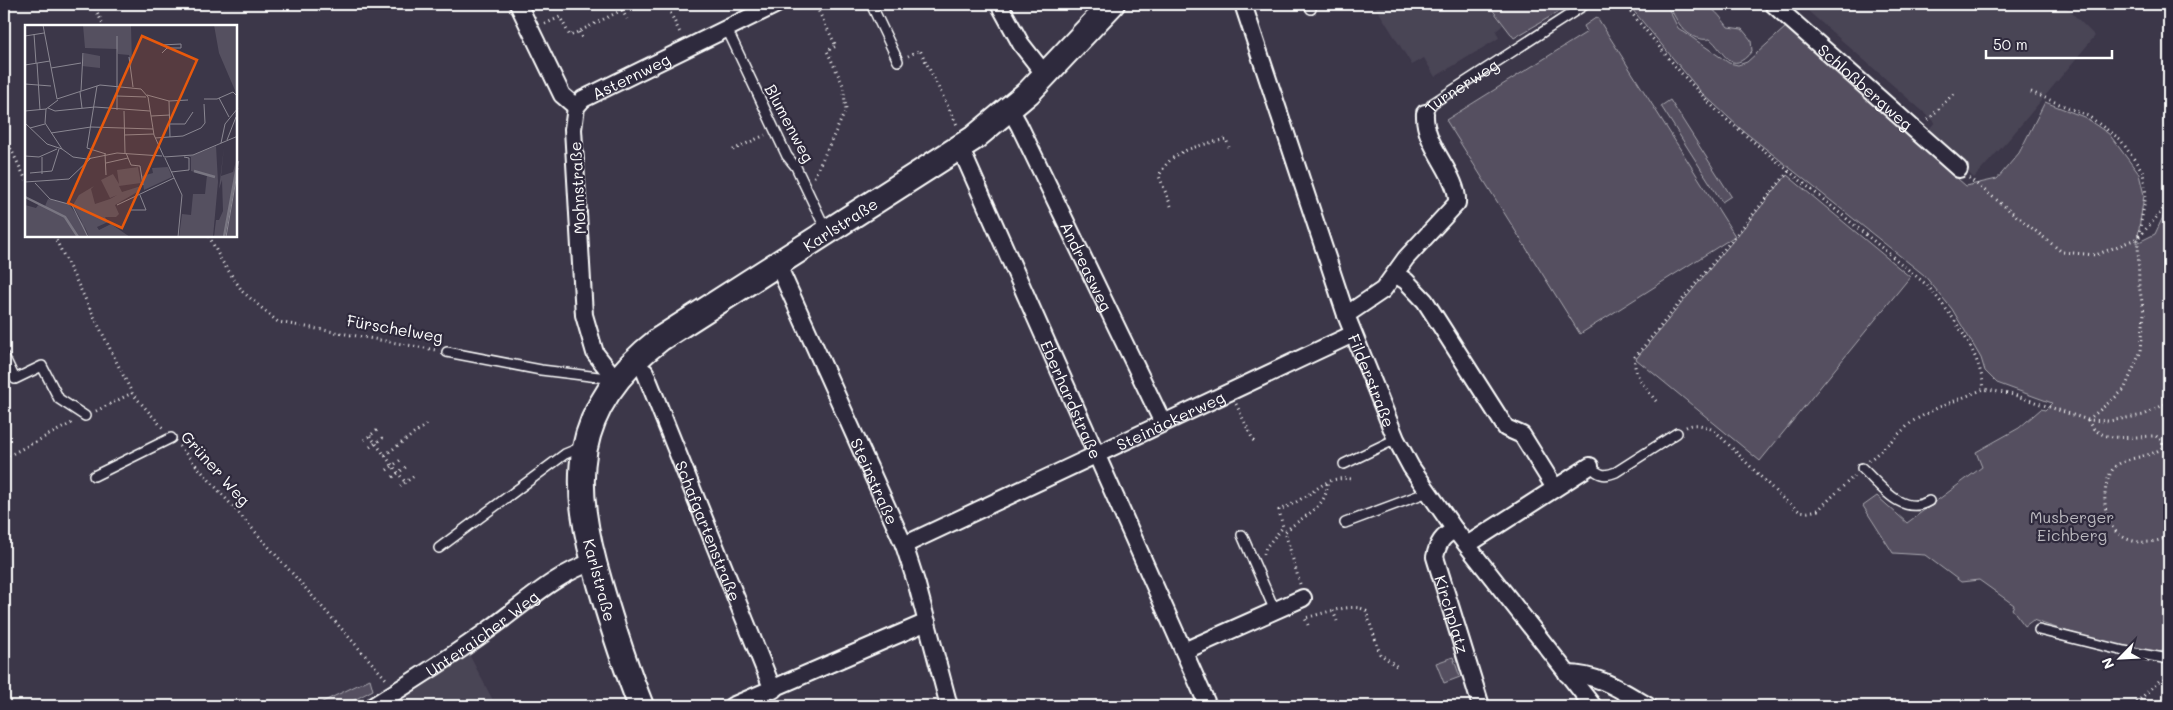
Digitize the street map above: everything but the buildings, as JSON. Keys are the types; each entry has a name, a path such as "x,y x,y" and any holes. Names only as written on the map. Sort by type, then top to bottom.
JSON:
{"main road":[{"name":"Karlstraße","path":"642,706 614,632 593,562 581,502 581,471 584,449 598,408 616,380 639,356 660,339 963,145 1010,109 1046,76 1112,4"}],"street":[{"path":"518,4 562,95 576,107"},
{"name":"Asternweg","path":"576,107 583,99 777,4"},
{"path":"999,4 1021,44 1046,76"},
{"name":"Filderstraße","path":"1243,4 1346,315 1396,439 1411,466 1455,530 1593,706"},
{"name":"Schloßbergweg","path":"1773,4 1959,169"},
{"name":"Mohnstraße","path":"576,107 573,117 573,129 584,315 595,353 616,380"},
{"name":"Andreasweg","path":"1010,109 1164,423"},
{"name":"Turnerweg","path":"1346,315 1383,290 1414,248 1457,203 1456,191 1427,131 1425,113"},
{"name":"Eberhardstraße","path":"963,145 1208,706"},
{"name":"Steinstraße","path":"778,264 904,545 949,706"},
{"path":"1395,274 1411,286 1425,301 1506,428 1522,435 1555,488"},
{"name":"Steinäckerweg","path":"904,545 1353,334"},
{"name":"Schafgartenstraße","path":"645,372 773,690"},
{"path":"1467,545 1590,466"},
{"name":"Kirchplatz","path":"1455,530 1445,535 1440,542 1435,557 1481,706"},
{"name":"Unteraicher Weg","path":"373,706 471,643 552,584 578,568 593,562"},
{"path":"1184,650 1303,598"},
{"path":"732,706 773,690 927,622"},
{"path":"1567,674 1585,674 1598,678 1648,706"}],"lane":[{"path":"870,4 898,61"},
{"name":"Turnerweg","path":"1425,113 1433,103 1586,4"},
{"name":"Blumenweg","path":"727,29 787,156 796,167 808,191 826,232"},
{"name":"Fürschelweg","path":"447,352 562,374 616,380"},
{"path":"4,356 15,379 42,366 59,399 85,416"},
{"path":"1590,466 1598,474 1607,476 1677,433"},
{"path":"94,476 171,438"},
{"path":"1344,464 1396,439"},
{"path":"439,548 566,454 577,449 584,449"},
{"path":"1862,468 1904,505 1920,506 1929,502"},
{"path":"1345,523 1428,492"},
{"path":"1242,535 1275,611"},
{"path":"2039,630 2124,651 2169,658"}],"path":[{"path":"93,4 104,25"},
{"path":"620,4 627,19"},
{"name":"Asternweg","path":"666,4 688,49"},
{"path":"808,191 846,110 843,85 827,51 836,46 815,4"},
{"path":"1624,4 1697,91 1733,126 1928,286 1945,306 1980,365 1984,389"},
{"path":"530,31 560,17 570,36 622,10"},
{"path":"578,32 583,40"},
{"path":"898,61 920,50 963,145"},
{"path":"2031,92 2088,116 2120,138 2143,172 2146,195 2138,238 2139,285 2144,313 2141,351 2124,390 2088,420"},
{"path":"1918,132 1953,94"},
{"path":"733,150 775,130"},
{"path":"4,135 25,178"},
{"path":"1171,206 1159,176 1164,166 1181,151 1226,139 1229,147"},
{"path":"4,146 8,144"},
{"path":"1656,401 1636,373 1634,363 1636,357 1788,170"},
{"path":"1983,191 2062,252 2096,255 2138,238 2162,211 2169,196"},
{"name":"Grüner Weg","path":"55,238 132,393 377,667 396,692"},
{"name":"Fürschelweg","path":"210,238 221,260 243,292 278,322 447,352"},
{"path":"1677,433 1694,424 1702,425 1715,431 1781,497 1799,511 1808,512 1818,510 1913,421 1938,408 1984,389 2014,395 2088,420 2109,422 2144,415 2169,402"},
{"path":"1230,392 1255,444"},
{"path":"4,458 132,393"},
{"path":"2088,420 2091,427 2099,434 2109,437 2156,436 2163,442 2162,448 2156,453 2120,462 2112,470 2105,491 2110,524 2118,532 2129,539 2143,543 2154,542 2169,536"},
{"path":"384,456 427,424"},
{"path":"364,440 379,429"},
{"path":"370,436 405,482"},
{"path":"370,447 384,437"},
{"path":"387,470 402,459"},
{"path":"393,477 407,466"},
{"path":"400,486 414,476"},
{"path":"1256,568 1266,547 1282,527 1279,510 1302,499 1327,481 1338,477 1352,479"},
{"path":"1303,598 1285,532 1299,519 1317,508 1327,488 1327,481"},
{"path":"1308,625 1305,618 1353,607 1363,608 1366,611 1380,654 1399,668"},
{"path":"1333,611 1337,621"},
{"path":"2133,706 2169,675"}],"shaded area":[{"path":"1374,4 1486,4 1503,25 1496,31 1499,38 1435,77 1424,58 1412,65"},
{"path":"1800,4 2063,4 2095,36 1974,178 1926,133 1935,122"},
{"path":"460,637 496,706 367,706 396,692"}],"green space":[{"path":"1488,4 1572,4 1514,38"},
{"name":"Musberger Eichberg","path":"1631,4 1667,6 1678,28 1729,63 1738,65 1747,62 1786,27 1966,186 1997,179 2019,153 2045,102 2084,117 2109,134 2139,174 2144,195 2137,243 2155,234 2169,204 2169,647 2164,651 2157,652 2125,646 2079,635 2033,620 2025,626 2012,609 2014,605 1979,580 1961,582 1925,555 1893,553 1863,506 1877,496 1907,523 1982,467 1976,452 2019,428 2041,409 2045,410 2052,403 1997,383 1985,371 1981,358 1952,309 1924,275 1741,129 1701,92 1632,9"},
{"path":"1675,4 1700,4 1711,8 1728,27 1742,29 1751,40 1752,51 1738,62 1728,59 1710,39 1696,38 1681,26 1671,9"},
{"path":"1597,17 1735,236 1580,334 1446,120 1587,32 1584,26"},
{"path":"1670,100 1731,196 1722,202 1661,106"},
{"path":"1787,175 1910,277 1760,461 1636,359"},
{"path":"1453,657 1460,677 1444,683 1436,663"},
{"path":"370,679 373,690 343,706 314,706"}]}
